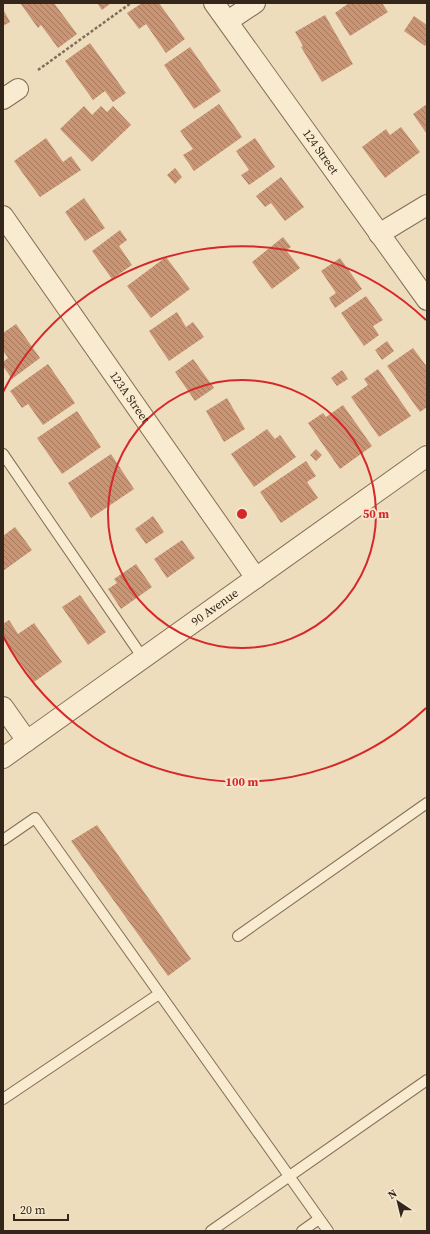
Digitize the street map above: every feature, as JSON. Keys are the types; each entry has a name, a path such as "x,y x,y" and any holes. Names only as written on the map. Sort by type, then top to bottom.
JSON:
{"street":[{"name":"124 Street","path":"214,3 427,300"},
{"path":"228,21 255,3"},
{"path":"380,234 427,205"},
{"name":"123A Street","path":"3,216 256,578"},
{"name":"90 Avenue","path":"3,758 427,456"},
{"path":"3,706 27,741"}],"lane":[{"path":"3,454 143,658"},
{"path":"238,936 427,803"},
{"path":"3,840 35,818 328,1231"},
{"path":"3,1099 159,994"},
{"path":"211,1231 427,1080"},
{"path":"302,1231 319,1219"}],"path":[{"path":"38,70 131,3"}],"building":[{"path":"20,3 54,3 77,34 58,48 41,25 38,28"},
{"path":"97,3 111,3 102,10"},
{"path":"142,3 159,3 185,39 166,53 146,24 139,29 127,13"},
{"path":"349,3 382,3 388,12 350,36 335,13"},
{"path":"3,9 10,22 3,26"},
{"path":"325,15 353,64 322,82 301,47 303,46 295,32"},
{"path":"414,16 427,25 427,43 425,46 404,31"},
{"path":"90,43 126,93 113,102 105,91 93,100 65,61"},
{"path":"190,47 221,91 194,109 164,65"},
{"path":"219,104 242,137 194,171 183,155 193,149 180,131"},
{"path":"427,104 427,134 413,114"},
{"path":"84,106 92,115 101,106 107,112 113,106 131,125 92,162 60,129"},
{"path":"401,127 420,152 385,178 362,147 386,129 390,135"},
{"path":"46,138 63,162 71,156 81,170 40,197 14,161"},
{"path":"255,138 275,167 249,185 241,175 249,170 236,151"},
{"path":"175,168 182,177 175,184 167,175"},
{"path":"281,177 304,207 285,221 271,203 265,207 256,196"},
{"path":"84,198 105,228 85,241 65,212"},
{"path":"120,230 127,240 119,246 132,265 112,279 92,251"},
{"path":"283,237 291,247 286,250 300,268 272,289 252,262"},
{"path":"166,257 190,289 151,318 127,286"},
{"path":"340,258 362,289 335,308 329,298 336,293 321,271"},
{"path":"366,296 383,320 373,326 379,335 364,346 341,313"},
{"path":"177,312 186,327 193,322 204,337 169,361 149,331"},
{"path":"16,324 40,358 12,379 3,366 3,362 8,358 3,350 3,333"},
{"path":"387,341 394,351 382,360 375,350"},
{"path":"413,348 427,367 427,407 420,412 387,366"},
{"path":"193,359 214,388 195,401 175,372"},
{"path":"48,364 75,403 43,425 28,404 22,408 10,391"},
{"path":"378,369 411,416 379,437 351,397 368,385 364,379"},
{"path":"342,370 348,379 337,386 331,378"},
{"path":"227,398 245,429 224,442 206,411"},
{"path":"343,405 372,446 340,469 308,423 323,413 326,417"},
{"path":"77,411 101,447 62,474 37,438"},
{"path":"267,429 275,439 280,435 296,457 254,487 231,454"},
{"path":"316,449 322,455 316,461 310,455"},
{"path":"111,454 134,489 91,518 68,483"},
{"path":"306,461 316,476 307,482 318,498 281,523 260,492"},
{"path":"153,516 164,532 146,544 135,529"},
{"path":"15,527 32,550 3,571 3,536"},
{"path":"182,540 195,558 167,578 154,559"},
{"path":"136,564 152,587 121,609 108,589 117,583 114,579"},
{"path":"80,595 106,632 88,645 62,607"},
{"path":"9,620 18,634 34,623 62,662 34,682 3,638 3,624"},
{"path":"97,825 191,959 168,976 71,841"}]}
